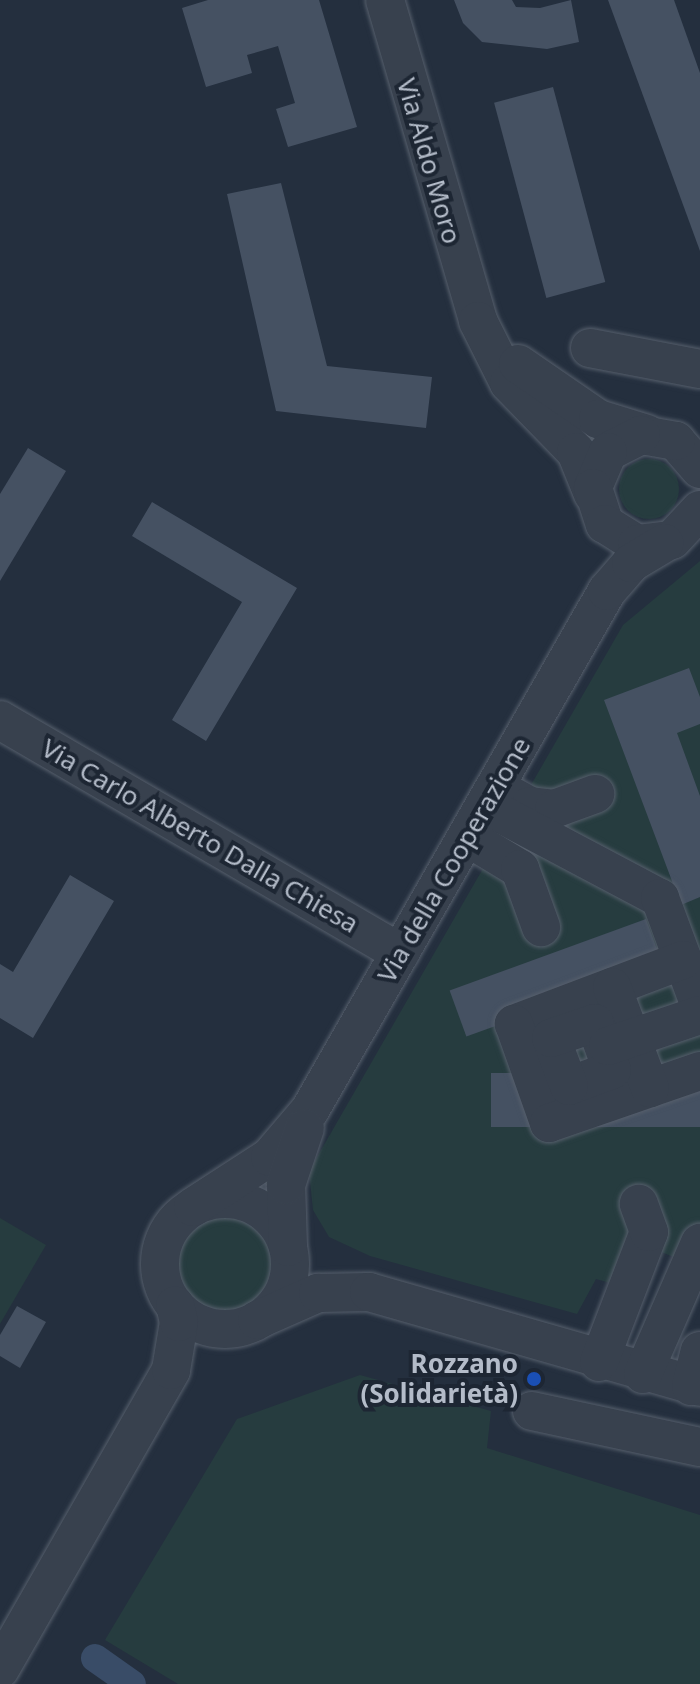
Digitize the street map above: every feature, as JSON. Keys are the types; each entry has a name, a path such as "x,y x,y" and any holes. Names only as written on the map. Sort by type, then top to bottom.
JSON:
{"street":[{"name":"Via Aldo Moro","path":"385,0 478,321 509,383 576,452 596,504"},
{"path":"478,321 549,388 613,426 682,450"},
{"path":"590,348 700,369"},
{"path":"682,450 608,452 596,504 627,541 688,525"},
{"name":"Via della Cooperazione","path":"596,504 603,558 597,609"},
{"name":"Via della Cooperazione","path":"193,1207 270,1157 310,1110 597,609 631,563 688,525"},
{"name":"Via Carlo Alberto Dalla Chiesa","path":"0,720 400,953"},
{"path":"483,810 530,806 554,809 595,794"},
{"path":"483,810 520,869 541,927"},
{"path":"483,810 660,898 685,934 700,1006"},
{"path":"581,1055 612,987 685,934"},
{"path":"581,1055 612,987"},
{"path":"581,1055 700,1015"},
{"path":"581,1055 650,1088 700,1071"},
{"path":"581,1055 650,1088"},
{"name":"Via della Cooperazione","path":"281,1232 286,1185 310,1110"},
{"path":"0,1669 171,1370 179,1322 175,1305 162,1280 162,1247 172,1226 193,1207 232,1199 322,1264 369,1292 599,1362 682,1376"},
{"path":"599,1362 649,1232 639,1204"},
{"path":"175,1305 207,1326 246,1324 282,1294 281,1232"},
{"path":"660,1441 682,1376 700,1243"},
{"path":"171,1370 246,1324 318,1293 369,1292"},
{"path":"532,1411 660,1441 700,1447"}],"green space":[{"path":"649,459 660,461 670,468 677,478 677,500 670,510 660,517 649,519 638,517 628,510 621,500 619,489 621,478 628,468 638,461"},
{"path":"700,561 700,1268 654,1249 634,1229 614,1284 596,1279 577,1314 370,1256 329,1237 313,1210 309,1171 623,625"},
{"path":"224,1212 243,1216 260,1227 271,1244 275,1263 271,1282 260,1299 243,1310 224,1314 205,1310 188,1299 177,1282 173,1263 177,1244 188,1227 205,1216"},
{"path":"0,1218 46,1245 0,1324"},
{"path":"360,1375 491,1411 487,1448 700,1515 700,1684 178,1684 105,1640 237,1419"}],"building":[{"path":"208,0 319,0 357,127 288,147 276,109 295,103 278,46 247,55 252,73 206,87 182,8"},
{"path":"454,0 512,0 516,7 540,8 571,0 579,42 547,49 482,42 463,23"},
{"path":"608,0 674,0 700,73 700,251"},
{"path":"553,87 605,282 546,298 494,103"},
{"path":"281,183 327,366 432,377 426,428 276,411 227,194"},
{"path":"28,448 66,471 0,581 0,494"},
{"path":"152,502 297,588 206,741 172,720 242,602 132,536"},
{"path":"689,668 700,697 700,724 677,733 700,796 700,897 681,905 604,700"},
{"path":"70,875 114,901 33,1038 0,1018 0,964 13,972"},
{"path":"646,919 663,965 466,1037 450,990"},
{"path":"491,1073 700,1073 700,1127 491,1127"},
{"path":"17,1306 46,1322 20,1368 0,1356 0,1335"}],"waterway":[{"path":"95,1658 132,1684"}],"place":[{"name":"Rozzano (Solidarietà)","path":"534,1379"}]}
